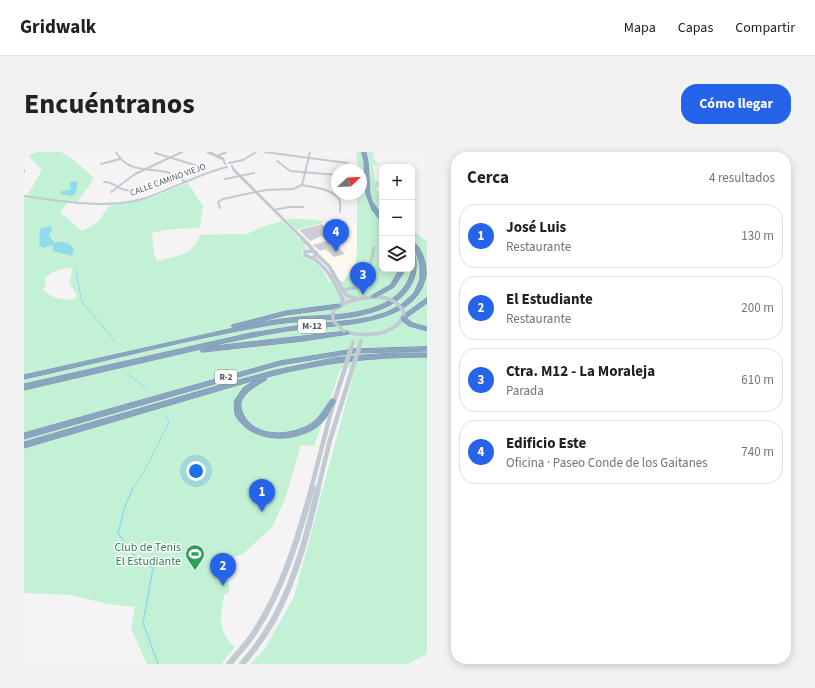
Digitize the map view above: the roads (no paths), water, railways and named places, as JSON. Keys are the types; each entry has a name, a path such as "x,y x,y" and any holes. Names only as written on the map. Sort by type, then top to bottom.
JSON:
{"highway":[{"path":"364,152 367,194 372,206 379,215"},
{"path":"368,152 371,192 379,209"},
{"path":"415,246 427,262"},
{"name":"M-12","path":"24,387 251,335 289,328 352,323 388,313 410,300 422,281 423,266 419,253 415,247"},
{"path":"373,297 392,286 401,272"},
{"name":"M-12","path":"24,377 272,322 343,316 376,309 397,297 409,284 413,272"},
{"path":"427,300 403,317 411,326 427,329"},
{"path":"195,339 286,313 340,305"},
{"path":"151,358 296,340 346,332"},
{"name":"R-2","path":"24,436 280,363 354,351 427,349"},
{"name":"R-2","path":"24,445 250,378 290,368 352,358 427,355"},
{"path":"333,401 321,419 311,427 301,432 282,436 264,434 250,428 242,420 238,409 239,400 243,392 262,378 294,369 352,358"}],"street":[{"path":"116,152 120,160 130,165 166,172 186,182"},
{"path":"111,192 129,178 182,152"},
{"path":"208,152 231,164 234,170 329,266 346,295 358,299"},
{"path":"218,156 226,152"},
{"path":"226,166 256,152"},
{"path":"265,152 347,163"},
{"path":"302,185 310,152"},
{"path":"155,153 198,166"},
{"path":"223,159 226,166 234,170"},
{"path":"101,164 120,160"},
{"path":"277,161 286,169 331,174"},
{"path":"226,166 231,164"},
{"name":"CALLE CAMINO VIEJO","path":"24,196 81,204 105,204 132,201 226,166"},
{"path":"225,179 254,173"},
{"path":"104,182 133,190 148,187 160,181"},
{"path":"220,208 218,204 220,200 271,189 291,190 302,185 336,195 339,199 340,212"},
{"path":"274,210 289,207 303,207"},
{"path":"307,244 306,256 318,261 327,271 343,299 340,305"},
{"path":"342,290 360,287 366,282 374,248"},
{"path":"307,252 316,254"},
{"path":"312,258 316,254"},
{"path":"229,664 239,654 268,613 286,575 298,537 333,401 353,342 346,332 337,326 332,319 333,311 340,305 358,299 373,297 389,299 399,304 403,310 403,317 399,324 384,332 363,335 346,332"},
{"path":"242,664 264,635 283,602 293,578 326,459 363,335"}],"water":[{"path":"75,181 78,183 75,194 71,196 60,194 62,191 71,189 69,183"},
{"path":"51,226 52,229 49,235 54,243 63,242 70,245 74,250 72,256 53,251 53,245 43,248 39,245 39,233 41,228"}],"waterway":[{"path":"76,272 82,302 114,340"},
{"path":"127,374 147,388"},
{"path":"132,489 145,470 169,422 166,416"},
{"path":"133,488 125,506 118,533 138,561 153,568 143,623 158,664"}],"place":[{"name":"Edificio Este","path":"336,252"},
{"name":"Ctra. M12 - La Moraleja","path":"363,295"},
{"name":"José Luis","path":"262,512"},
{"name":"Club de Tenis El Estudiante","path":"195,571"},
{"name":"El Estudiante","path":"223,586"}]}
